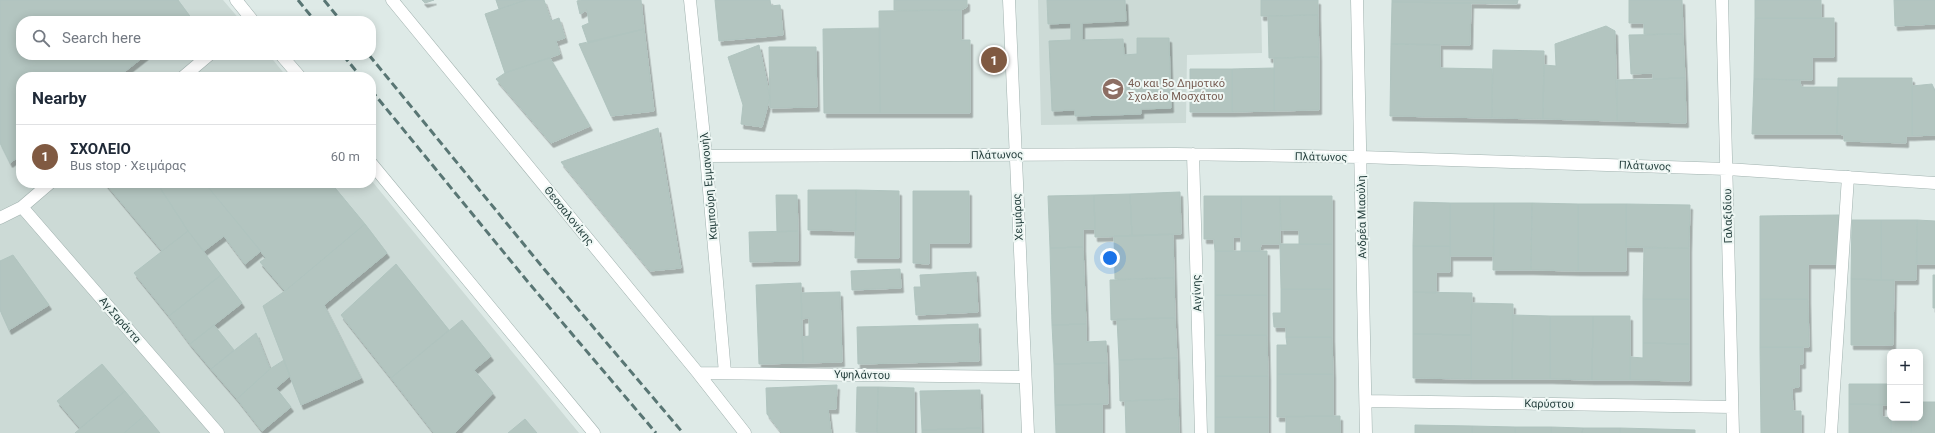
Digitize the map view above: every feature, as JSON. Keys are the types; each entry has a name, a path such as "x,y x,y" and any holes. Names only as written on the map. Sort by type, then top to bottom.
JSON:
{"street":[{"path":"236,0 249,16"},
{"name":"Θεσσαλονίκης","path":"392,0 698,373 745,433"},
{"name":"Καμπούρη Εμμανουήλ","path":"690,0 706,156 725,373"},
{"name":"Χειμάρας","path":"1009,0 1014,155 1028,433"},
{"name":"Ανδρέα Μιαούλη","path":"1357,0 1366,433"},
{"name":"Γαλαξιδίου","path":"1722,0 1732,433"},
{"path":"188,72 203,60"},
{"path":"285,60 296,72"},
{"name":"Πλάτωνος","path":"706,156 1193,154 1361,157 1727,169 1935,183"},
{"name":"Αιγίνης","path":"1193,154 1201,433"},
{"path":"376,169 594,433"},
{"path":"1831,433 1848,177"},
{"path":"0,218 22,208 44,188"},
{"name":"Αγ.Σαράντα","path":"22,208 218,433"},
{"name":"Υψηλάντου","path":"698,373 1025,377"},
{"name":"Καρύστου","path":"1366,401 1732,407"}],"shaded area":[{"path":"0,0 223,0 237,16 16,16 16,60 273,60 283,72 16,72 16,188 376,188 376,186 579,433 0,433"},
{"name":"4ο και 5ο Δημοτικό Σχολείο Μοσχάτου","path":"1038,0 1261,0 1262,53 1187,55 1186,123 1041,125"}],"building":[{"path":"0,0 178,0 190,16 16,16 16,60 140,60 124,72 16,72 16,159 10,163 0,143"},
{"path":"422,0 434,0 425,3"},
{"path":"496,0 526,0 499,9"},
{"path":"526,0 544,0 551,21 559,18 565,38 556,41 560,54 505,73 485,14"},
{"path":"641,0 644,29 588,43 582,26 589,23 587,10 580,14 577,1"},
{"path":"715,0 770,0 771,6 780,5 783,35 719,41"},
{"path":"894,0 967,0 967,7 961,10 894,10"},
{"name":"4ο και 5ο Δημοτικό Σχολείο Μοσχάτου","path":"1047,0 1125,0 1126,21 1082,23 1082,40 1123,39 1124,55 1137,54 1137,38 1169,38 1171,108 1141,109 1141,114 1075,116 1075,110 1052,111 1049,41 1071,40 1071,23 1048,24"},
{"path":"1261,0 1318,0 1318,15 1261,16"},
{"path":"1392,0 1518,0 1517,4 1392,2"},
{"path":"1629,0 1682,0 1683,34 1644,34 1644,23 1629,23"},
{"path":"1755,0 1821,0 1821,18 1755,18"},
{"path":"1894,0 1935,0 1935,24 1895,26"},
{"path":"1392,2 1471,3 1470,45 1391,44"},
{"path":"961,10 961,40 970,40 970,113 880,113 879,11"},
{"path":"1318,15 1319,57 1269,58 1268,16"},
{"path":"1755,18 1834,18 1834,57 1812,57 1812,80 1754,79"},
{"path":"1606,26 1615,31 1617,121 1543,119 1544,65 1556,66 1555,44"},
{"path":"880,28 880,113 824,113 823,29"},
{"path":"644,29 654,111 611,116 579,44"},
{"path":"1683,34 1685,78 1653,79 1653,73 1631,74 1629,35"},
{"path":"1391,44 1440,45 1440,68 1492,69 1492,118 1390,116"},
{"path":"759,45 770,97 762,127 741,124 743,105 728,57"},
{"path":"769,47 816,47 817,107 770,108"},
{"path":"1493,50 1544,51 1543,119 1492,118"},
{"path":"1319,57 1319,110 1274,111 1274,58"},
{"path":"550,58 590,126 551,143 496,79 505,73"},
{"path":"1274,68 1274,111 1232,112 1232,69"},
{"path":"1190,69 1232,69 1232,112 1190,112"},
{"path":"1685,78 1686,123 1617,121 1617,80"},
{"path":"1838,78 1912,78 1912,136 1906,136 1906,143 1844,141 1844,135 1837,134"},
{"path":"1754,79 1800,80 1801,87 1838,87 1837,134 1752,134"},
{"path":"1932,84 1935,91 1935,135 1912,136 1912,86"},
{"path":"658,128 681,268 650,271 561,162"},
{"path":"109,188 160,188 188,231 162,251"},
{"path":"160,188 209,188 261,251 245,264 224,236 204,251 188,231"},
{"path":"209,188 335,188 365,224 285,291 260,262 266,258"},
{"path":"808,190 856,190 856,231 808,230"},
{"path":"856,190 899,191 899,258 855,258"},
{"path":"913,191 969,191 969,243 929,243 929,264 913,263"},
{"path":"1180,192 1181,234 1132,236 1130,194"},
{"path":"1130,194 1132,236 1095,237 1094,195"},
{"path":"776,195 797,195 798,231 777,232"},
{"path":"1094,195 1095,229 1083,229 1083,247 1050,248 1048,196"},
{"path":"1204,196 1241,196 1241,237 1233,237 1233,251 1215,251 1214,239 1204,239"},
{"path":"1241,196 1280,196 1280,244 1261,244 1260,251 1241,251"},
{"path":"1280,196 1332,196 1332,244 1299,244 1299,230 1281,230"},
{"path":"1414,202 1450,203 1450,246 1413,246"},
{"path":"1450,203 1494,203 1494,256 1450,256"},
{"path":"1494,203 1532,203 1531,270 1493,270"},
{"path":"1532,203 1578,204 1578,271 1531,270"},
{"path":"1578,204 1626,204 1626,271 1578,271"},
{"path":"1626,204 1690,205 1689,248 1626,247"},
{"path":"1839,215 1839,264 1808,264 1808,299 1760,299 1760,216"},
{"path":"1852,220 1881,220 1881,280 1851,279"},
{"path":"1881,220 1917,220 1916,280 1881,280"},
{"path":"1917,220 1935,221 1935,264 1917,264"},
{"path":"365,224 387,253 324,305 361,378 301,405 263,306 285,291"},
{"path":"188,231 221,275 169,316 134,273"},
{"path":"798,231 798,261 750,262 749,232"},
{"path":"1173,234 1174,278 1115,279 1114,236"},
{"path":"1280,244 1332,244 1332,289 1281,289"},
{"path":"1413,246 1450,246 1450,272 1436,272 1436,293 1413,292"},
{"path":"1083,247 1086,324 1052,325 1050,248"},
{"path":"1644,248 1689,248 1689,299 1643,299"},
{"path":"1215,251 1267,251 1267,295 1215,295"},
{"path":"13,255 49,305 9,330 0,310 0,261"},
{"path":"396,264 449,330 391,378 341,315"},
{"path":"900,269 901,288 852,290 851,271"},
{"path":"976,272 978,312 916,315 914,287 921,287 920,275"},
{"path":"221,275 242,303 190,344 169,316"},
{"path":"1933,275 1935,275 1935,308 1933,308"},
{"path":"1174,278 1175,318 1111,320 1110,280"},
{"path":"1851,279 1894,280 1893,345 1851,345"},
{"path":"801,283 803,363 759,364 756,285"},
{"path":"1281,289 1332,289 1332,337 1286,337 1286,327 1274,327 1273,313 1281,313"},
{"path":"840,292 842,362 803,363 802,337 809,336 809,318 801,319 801,293"},
{"path":"1413,292 1472,293 1471,335 1413,334"},
{"path":"1215,295 1267,295 1267,335 1215,335"},
{"path":"1643,299 1689,299 1689,344 1643,343"},
{"path":"1760,299 1808,299 1809,347 1760,347"},
{"path":"1471,303 1513,304 1512,379 1471,379"},
{"path":"1512,315 1550,316 1550,379 1512,379"},
{"path":"1550,316 1593,316 1592,380 1550,379"},
{"path":"1593,316 1630,316 1630,380 1592,380"},
{"path":"1175,318 1177,358 1119,360 1117,319"},
{"path":"462,320 491,356 474,370 493,393 455,433 434,433 391,378"},
{"path":"978,324 979,361 858,364 857,327"},
{"path":"1086,324 1086,342 1106,341 1107,363 1054,364 1052,325"},
{"path":"214,325 234,350 211,369 190,344"},
{"path":"256,333 270,369 237,399 211,369"},
{"path":"1413,334 1471,335 1471,379 1413,378"},
{"path":"1215,335 1267,335 1268,376 1215,376"},
{"path":"1286,337 1332,337 1333,374 1277,374 1277,345 1287,345"},
{"path":"1643,343 1689,344 1689,381 1630,380 1630,357 1643,358"},
{"path":"1760,347 1803,347 1803,364 1799,364 1799,387 1792,388 1793,411 1801,411 1801,433 1761,433"},
{"path":"1177,358 1178,399 1120,401 1119,360"},
{"path":"284,360 290,376 276,388 291,407 262,431 237,399 270,369"},
{"path":"1107,363 1108,404 1055,405 1054,364"},
{"path":"102,364 125,391 80,428 57,401"},
{"path":"1277,374 1333,374 1333,416 1277,417"},
{"path":"1215,376 1268,376 1268,417 1215,417"},
{"path":"1849,384 1887,384 1887,405 1849,404"},
{"path":"837,385 836,409 828,409 831,433 782,433 767,414 766,388"},
{"path":"857,387 878,387 877,432 856,432"},
{"path":"878,387 914,388 914,433 877,433"},
{"path":"980,390 981,428 922,430 920,391"},
{"path":"125,391 145,415 124,433 75,433"},
{"path":"1178,399 1179,433 1126,433 1125,401"},
{"path":"1923,402 1935,402 1935,433 1911,433 1911,421 1923,421"},
{"path":"1102,404 1102,433 1056,433 1055,405"},
{"path":"1849,404 1882,404 1882,417 1887,418 1887,421 1891,421 1891,433 1849,433"},
{"path":"145,415 160,433 124,433"},
{"path":"1286,416 1340,416 1340,433 1286,433"},
{"path":"1215,417 1268,417 1268,433 1215,433"},
{"path":"525,419 537,433 508,433"},
{"path":"1891,421 1911,421 1911,433 1891,433"},
{"path":"1415,425 1472,426 1472,433 1415,433"},
{"path":"1472,426 1515,427 1515,433 1472,433"},
{"path":"1515,427 1551,427 1551,433 1515,433"},
{"path":"1551,427 1583,428 1582,433 1551,433"},
{"path":"981,428 981,433 922,433 922,430"},
{"path":"1583,428 1620,428 1620,433 1582,433"},
{"path":"1620,428 1695,430 1695,433 1620,433"}],"railway":[{"path":"298,0 311,16"},
{"path":"324,0 337,16"},
{"path":"347,60 357,72"},
{"path":"373,60 544,269 683,433"},
{"path":"376,96 528,282 656,433"}],"place":[{"name":"ΣΧΟΛΕΙΟ","path":"994,60"},
{"name":"4ο και 5ο Δημοτικό Σχολείο Μοσχάτου","path":"1113,89"}]}
